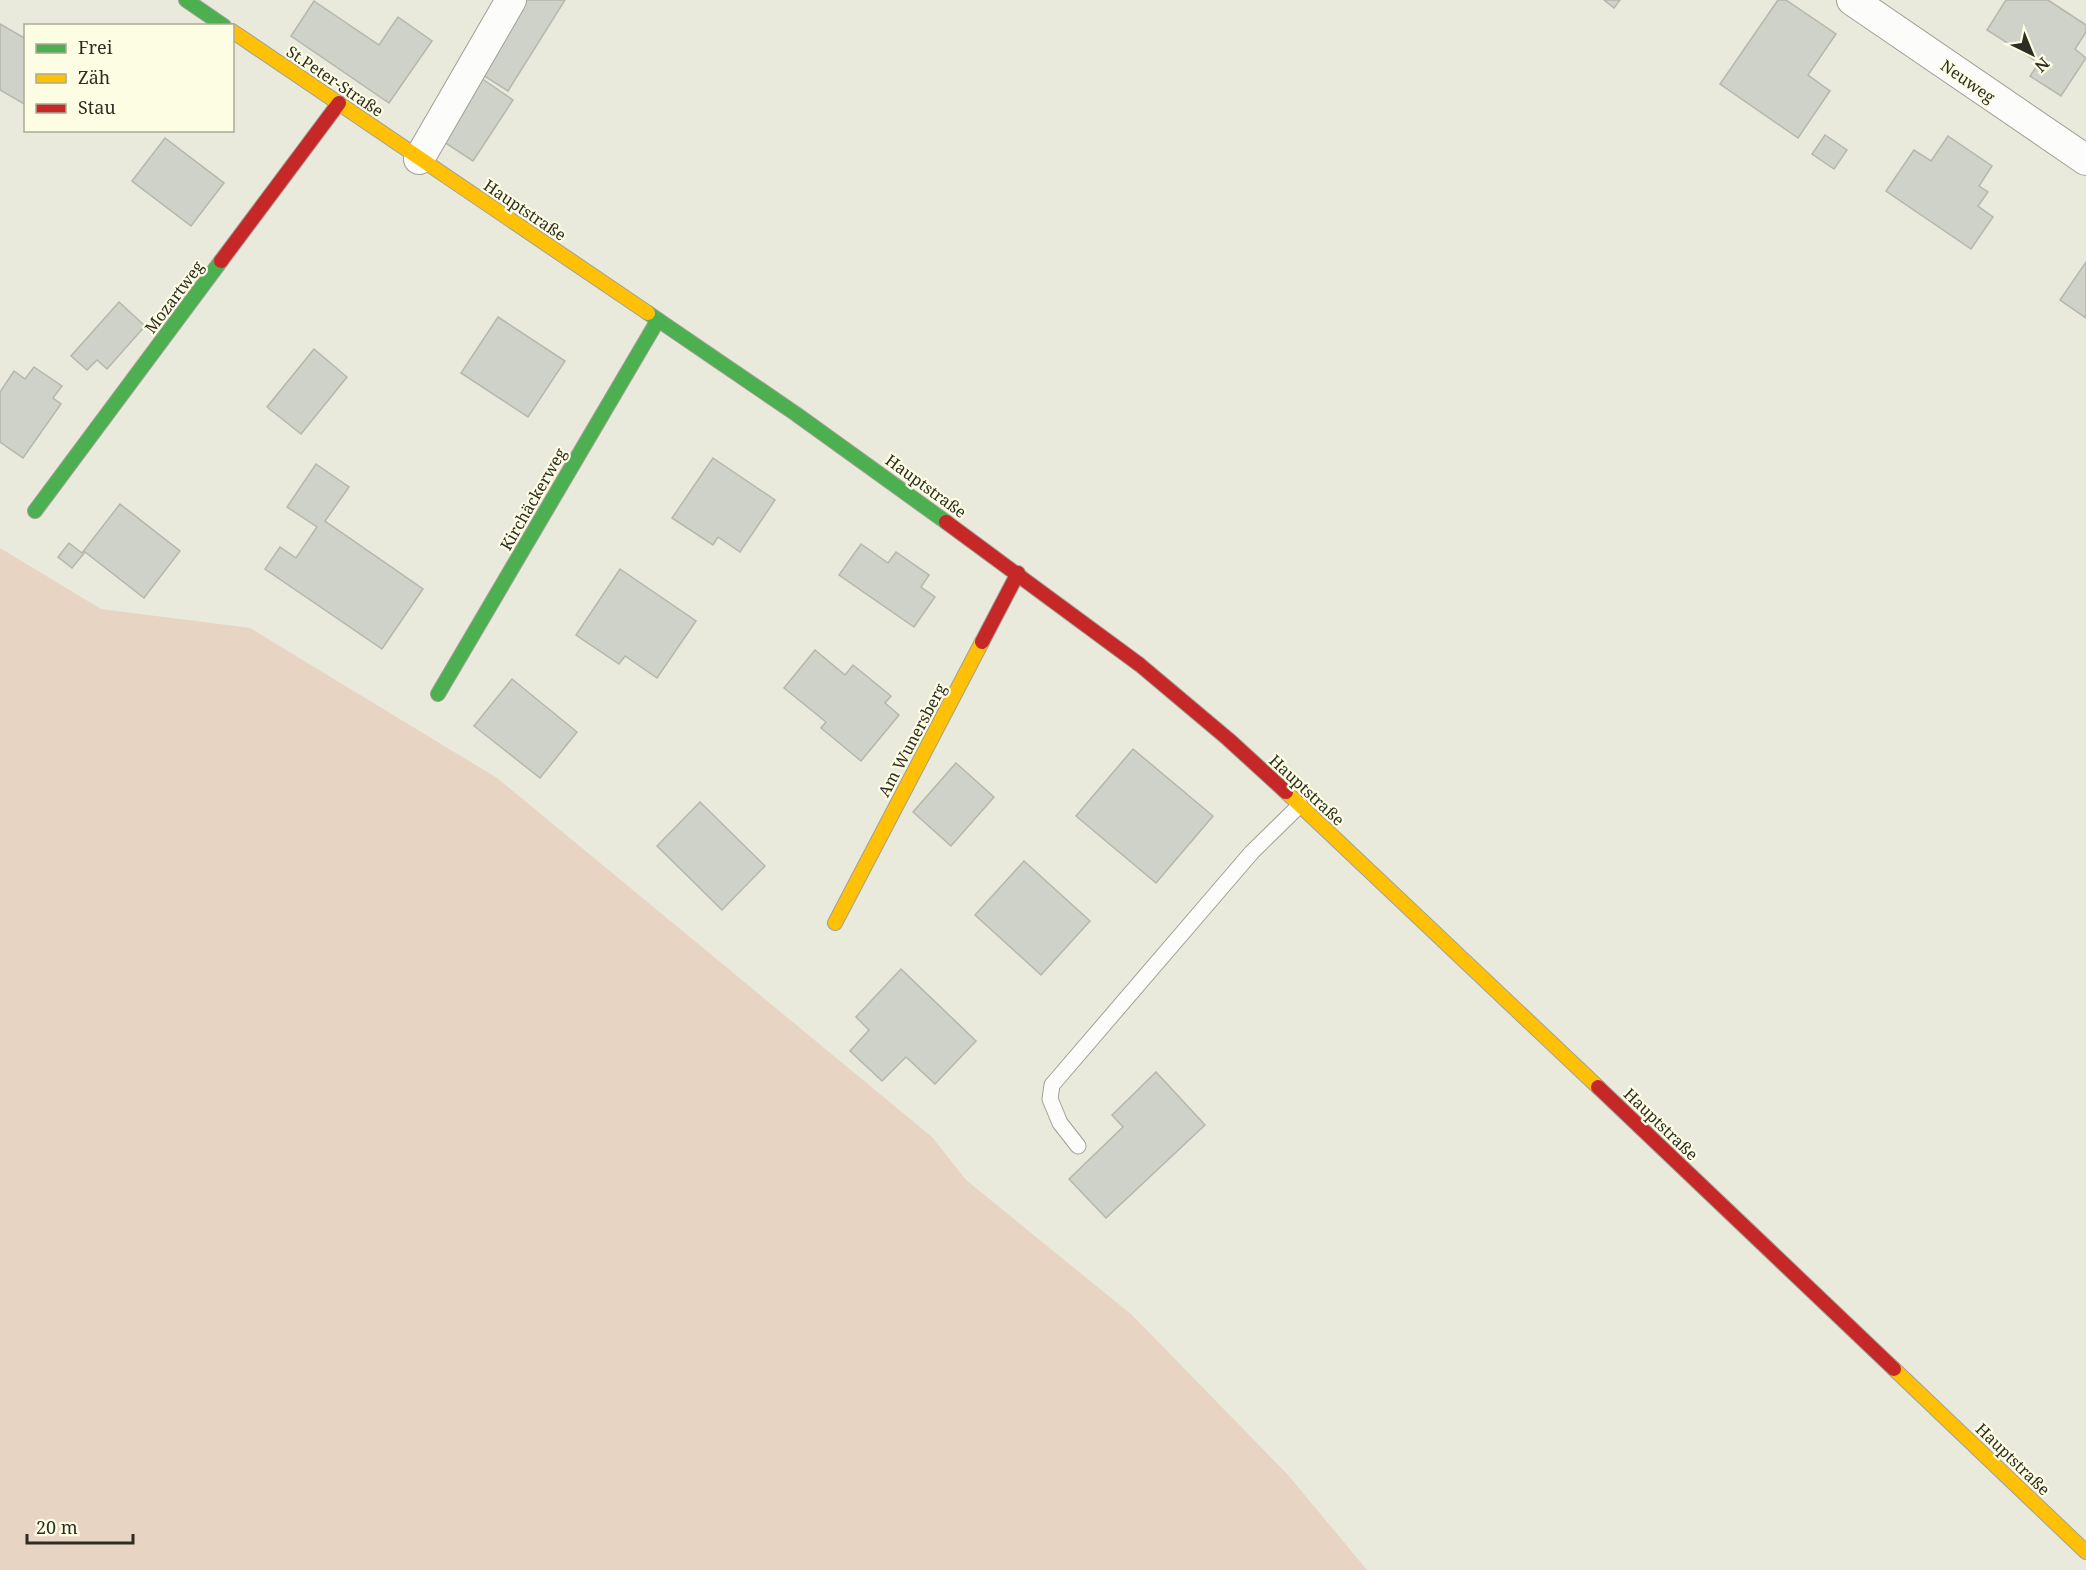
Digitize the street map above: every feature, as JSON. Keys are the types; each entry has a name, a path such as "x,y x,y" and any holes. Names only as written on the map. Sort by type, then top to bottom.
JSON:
{"main road":[{"name":"St.Peter-Straße","path":"186,0 224,19"},
{"name":"St.Peter-Straße","path":"234,26 419,159"},
{"name":"Mozartweg","path":"35,511 339,103"},
{"name":"Hauptstraße","path":"419,159 796,414 1018,573 1140,665 1228,739 1300,805 2086,1552"},
{"name":"Kirchäckerweg","path":"438,694 658,320"},
{"name":"Am Wunersberg","path":"835,923 1018,573"}],"street":[{"path":"419,159 511,0"},
{"name":"Neuweg","path":"1852,0 2086,160"}],"lane":[{"path":"1078,1146 1060,1123 1050,1099 1052,1085 1252,852 1300,805"}],"shaded area":[{"path":"0,548 101,609 250,628 497,778 932,1137 966,1180 1132,1315 1288,1475 1367,1570 0,1570"}],"building":[{"path":"519,0 565,0 508,91 475,70"},
{"path":"1604,0 1620,0 1614,8"},
{"path":"1778,0 1786,0 1836,34 1808,75 1830,91 1798,138 1720,84"},
{"path":"2006,0 2048,0 2086,25 2086,32 2075,49 2086,58 2061,96 2030,76 2039,63 1987,30"},
{"path":"314,1 379,45 398,17 432,41 389,103 291,36"},
{"path":"0,24 24,38 24,104 0,90"},
{"path":"481,78 513,100 473,161 441,140"},
{"path":"1825,135 1847,150 1834,169 1812,154"},
{"path":"1948,136 1992,166 1979,186 1988,192 1978,206 1993,217 1971,249 1886,191 1914,150 1931,161"},
{"path":"165,138 224,183 191,226 132,181"},
{"path":"2086,262 2086,318 2060,300"},
{"path":"119,302 145,326 107,369 97,360 87,370 71,356"},
{"path":"498,317 565,361 528,417 461,373"},
{"path":"314,349 347,377 301,434 267,407"},
{"path":"34,367 62,386 53,398 61,404 23,458 0,442 0,392 14,371 25,379"},
{"path":"713,458 775,500 740,552 718,537 713,545 672,518"},
{"path":"316,464 349,487 325,521 423,589 382,649 265,569 280,547 296,558 317,527 287,507"},
{"path":"120,504 180,551 144,598 85,552 72,568 58,557 69,543 82,553"},
{"path":"861,544 888,563 896,552 929,575 921,587 935,597 914,627 839,575"},
{"path":"620,569 696,621 657,678 625,656 619,664 576,635"},
{"path":"815,650 845,675 853,665 891,696 885,703 899,715 861,761 821,728 826,722 784,688"},
{"path":"512,679 577,732 540,778 474,726"},
{"path":"1133,749 1213,816 1156,883 1076,816"},
{"path":"956,763 994,797 951,846 913,812"},
{"path":"700,802 765,866 722,910 657,846"},
{"path":"1024,861 1090,921 1041,975 975,915"},
{"path":"901,969 976,1041 935,1084 906,1057 882,1081 850,1051 869,1030 856,1017"},
{"path":"1156,1072 1205,1125 1106,1218 1069,1179 1123,1127 1112,1115"}],"traffic: fast":[{"path":"186,0 221,24"},
{"path":"35,511 221,261"},
{"path":"648,313 796,414 946,522"},
{"path":"438,694 658,320"}],"traffic: slow":[{"path":"234,32 648,313"},
{"path":"835,923 982,642"},
{"path":"1286,792 1598,1087"},
{"path":"1894,1369 2086,1552"}],"traffic: jam":[{"path":"221,261 339,103"},
{"path":"946,522 1140,665 1228,739 1286,792"},
{"path":"982,642 1018,573"},
{"path":"1598,1087 1894,1369"}]}
